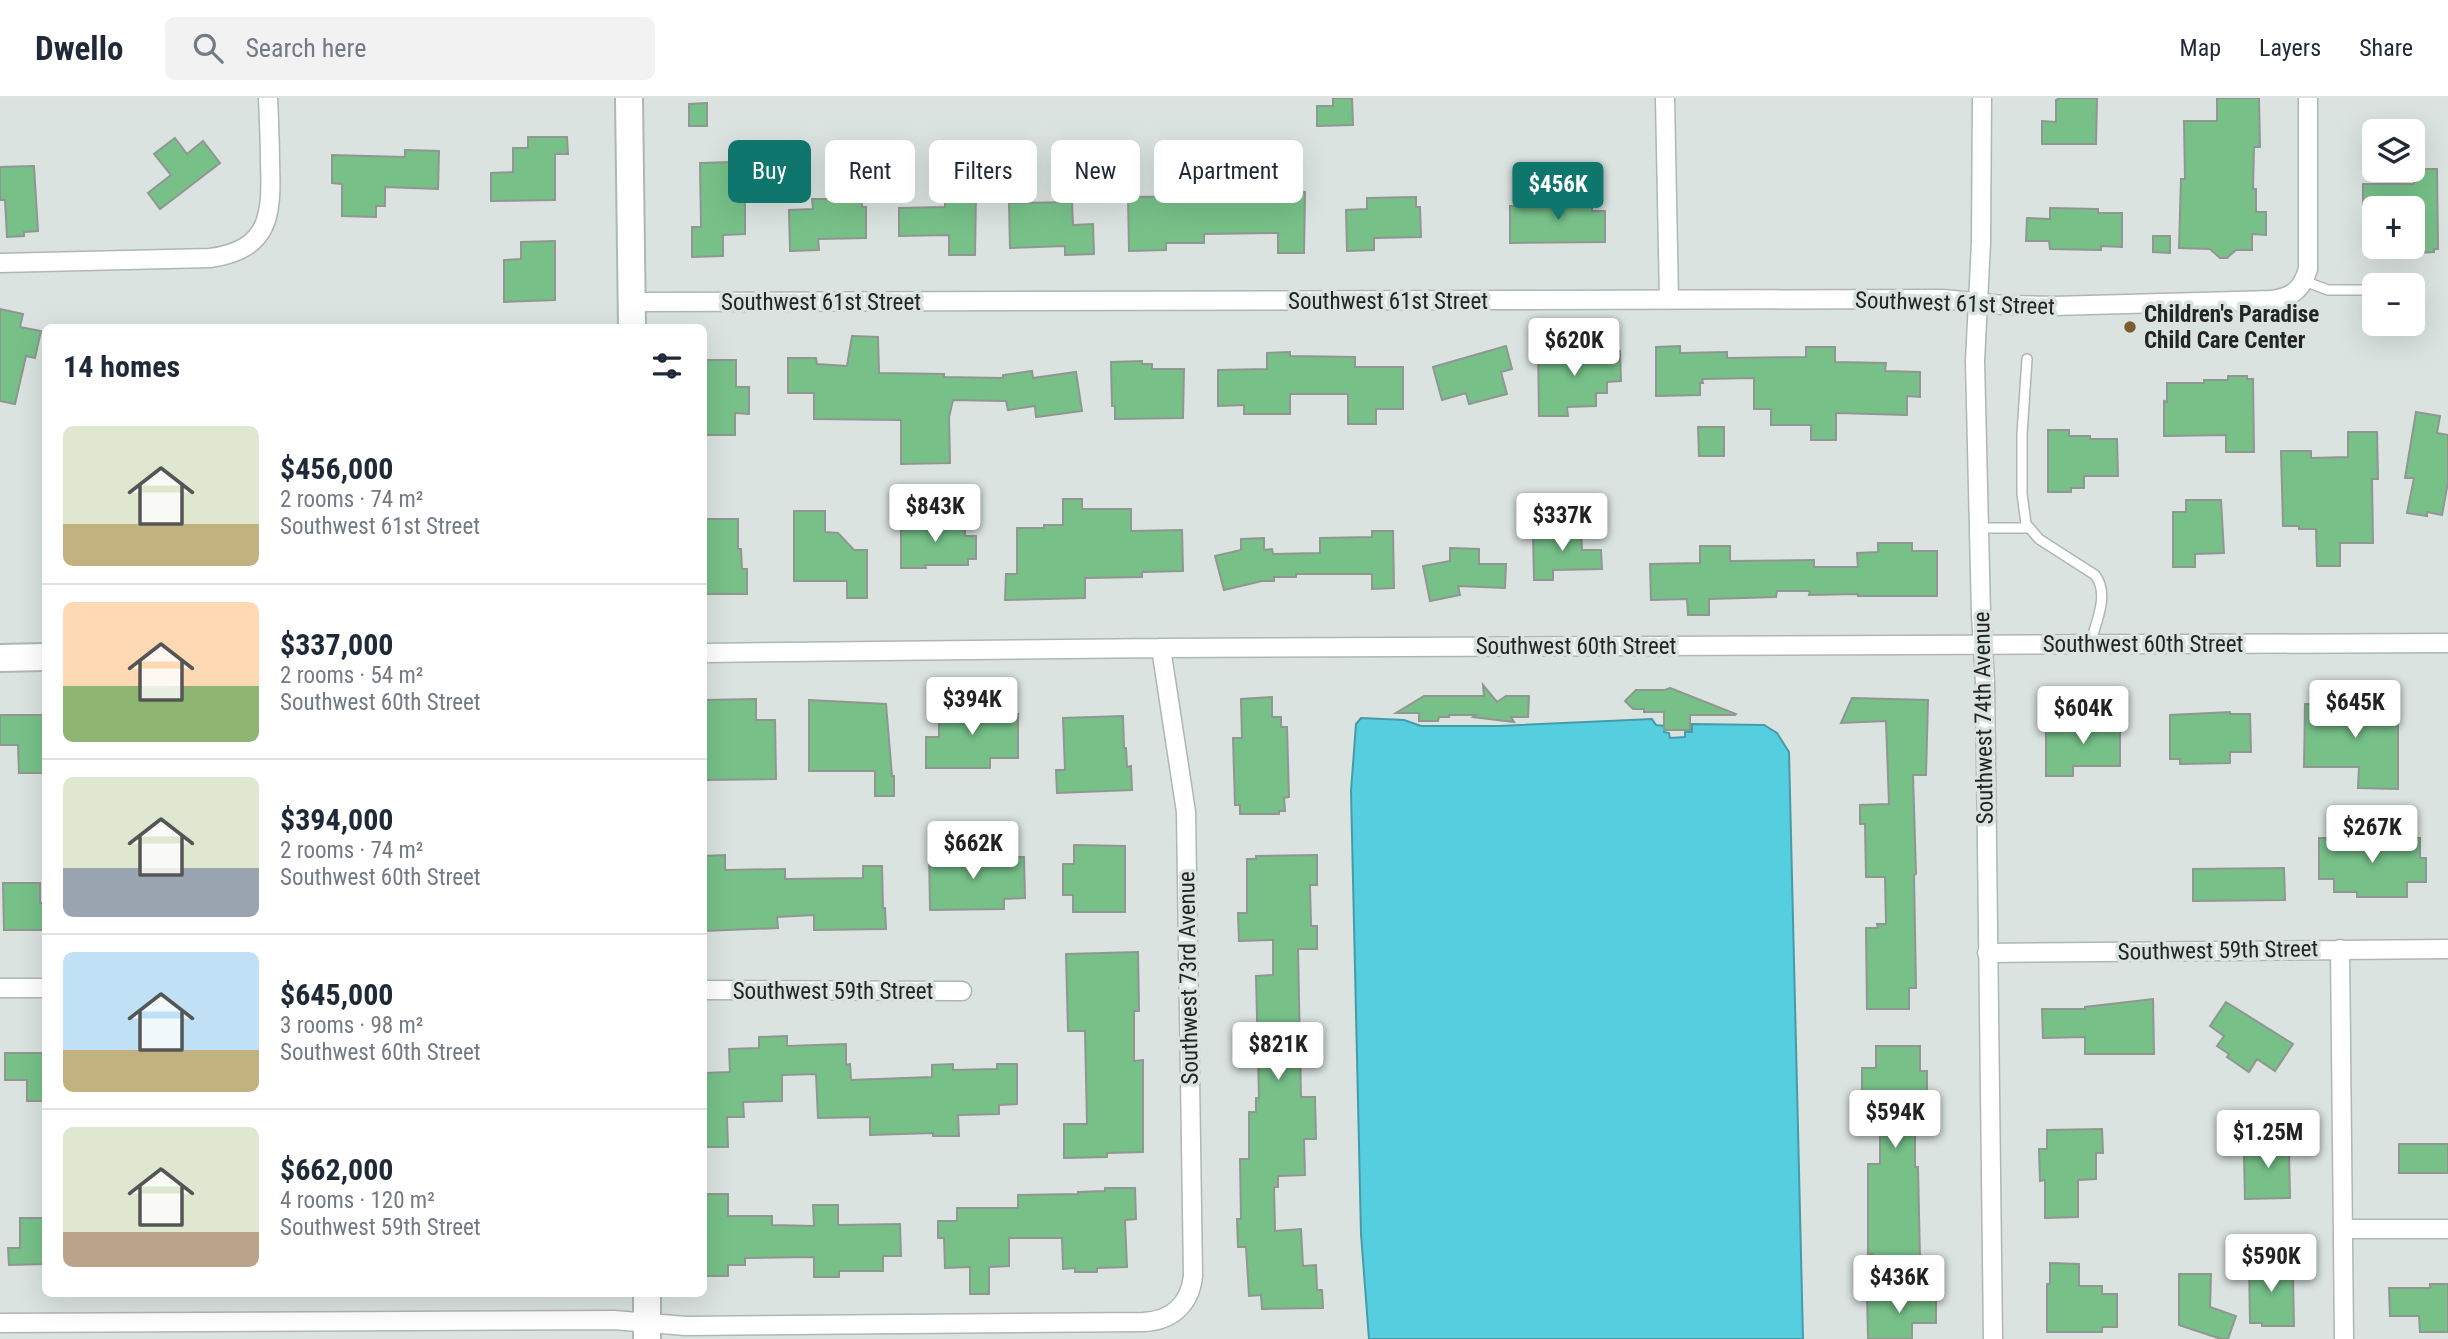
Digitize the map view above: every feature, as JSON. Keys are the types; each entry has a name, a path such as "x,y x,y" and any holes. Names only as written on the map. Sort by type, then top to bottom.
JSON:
{"street":[{"path":"0,263 210,258 237,252 248,246 263,230 271,201 268,98"},
{"path":"629,98 632,315"},
{"path":"1665,98 1669,300"},
{"name":"Southwest 74th Avenue","path":"1982,98 1982,243 1975,361 1983,644 1993,1339"},
{"path":"2304,281 2308,261 2308,98"},
{"name":"Southwest 61st Street","path":"632,315 1669,300 1942,299 2053,306 2272,300 2291,296 2304,281"},
{"name":"Southwest 60th Street","path":"707,653 1161,648 2448,643"},
{"name":"Southwest 73rd Avenue","path":"647,1331 686,1326 1143,1322 1167,1318 1180,1307 1190,1292 1193,1276 1186,812 1161,648"},
{"path":"0,657 42,657"},
{"name":"Southwest 59th Street","path":"1987,953 2448,948"},
{"path":"2340,949 2344,1339"},
{"path":"0,988 42,988"},
{"name":"Southwest 59th Street","path":"707,990 962,991"},
{"path":"2343,1229 2448,1229"},
{"path":"0,1323 614,1320 647,1331 647,1297"}],"lane":[{"path":"2304,281 2328,290 2362,290"},
{"path":"2026,359 2022,434 2022,495 2025,518 2029,528 2039,539 2095,575 2101,583 2103,593 2090,644"},
{"path":"1978,528 2029,528"}],"water":[{"path":"1361,718 1404,720 1421,726 1499,726 1652,719 1656,725 1664,726 1664,732 1669,733 1670,738 1685,737 1685,732 1692,732 1692,724 1764,725 1777,733 1789,752 1803,1339 1369,1339 1361,1234 1351,791 1356,724"}],"building":[{"path":"1333,98 1352,98 1353,125 1317,126 1317,106 1333,106"},
{"path":"2097,98 2096,144 2042,144 2042,121 2056,122 2056,100"},
{"path":"2217,98 2259,98 2260,147 2254,147 2253,189 2256,189 2256,212 2266,212 2266,235 2252,234 2252,250 2236,250 2227,258 2220,258 2210,249 2179,248 2181,179 2185,179 2184,121 2217,121"},
{"path":"707,103 707,126 689,126 689,104"},
{"path":"528,137 567,137 568,154 555,154 555,200 491,201 491,173 513,172 513,148 528,148"},
{"path":"175,138 187,154 203,141 220,163 160,209 148,193 171,175 154,154"},
{"path":"405,150 439,151 438,189 385,187 385,206 376,206 376,217 342,216 342,184 332,183 332,155 405,157"},
{"path":"728,162 728,203 745,203 745,234 723,235 723,256 692,257 692,227 701,227 700,163"},
{"path":"34,166 38,231 24,232 24,236 7,237 5,200 0,200 0,167"},
{"path":"2425,169 2437,169 2438,249 2434,249 2434,252 2425,252 2425,196 2363,196 2363,184 2425,182"},
{"path":"1305,192 1304,253 1278,253 1278,233 1204,234 1204,243 1166,243 1166,250 1129,251 1128,203 1140,203 1140,197 1154,197 1154,203 1303,203"},
{"path":"1545,196 1592,196 1592,211 1605,211 1605,242 1510,243 1510,206 1545,206"},
{"path":"1416,197 1416,207 1420,207 1421,237 1374,238 1374,250 1347,251 1346,210 1367,209 1367,198"},
{"path":"812,199 825,199 825,203 862,203 862,207 866,207 866,238 818,239 819,250 790,251 789,210 813,209"},
{"path":"945,203 976,203 975,255 949,255 949,235 899,236 899,208 945,207"},
{"path":"1009,203 1072,203 1073,225 1093,224 1094,254 1065,255 1065,246 1010,248"},
{"path":"2050,208 2098,209 2098,213 2122,213 2122,247 2101,246 2101,250 2050,249 2049,241 2026,241 2027,218 2050,219"},
{"path":"2153,236 2170,236 2170,253 2153,252"},
{"path":"555,241 555,300 504,302 504,260 521,259 521,242"},
{"path":"0,309 23,314 20,327 41,331 35,358 26,356 15,404 0,401"},
{"path":"852,336 878,337 879,373 1003,378 1003,375 1032,371 1033,378 1076,372 1082,411 1036,417 1035,406 1008,410 1006,401 953,400 949,417 950,463 901,464 901,420 814,419 814,393 788,393 788,358 816,358 817,364 847,366"},
{"path":"1506,346 1512,369 1501,372 1507,394 1469,404 1466,393 1442,400 1433,367"},
{"path":"1568,346 1568,351 1620,351 1621,381 1607,382 1607,393 1596,393 1596,406 1567,407 1568,416 1539,416 1538,347"},
{"path":"1680,346 1680,353 1727,352 1727,358 1806,357 1806,347 1835,347 1835,362 1886,363 1885,371 1920,372 1920,397 1907,396 1907,415 1836,413 1836,440 1811,440 1811,425 1771,425 1771,409 1754,409 1754,378 1702,379 1700,395 1656,396 1656,347"},
{"path":"1290,352 1290,356 1355,357 1355,367 1403,367 1403,409 1376,409 1376,424 1348,424 1348,394 1290,394 1290,414 1244,414 1244,405 1218,406 1218,370 1267,369 1267,353"},
{"path":"707,360 736,360 736,387 749,387 749,414 735,413 735,435 707,435"},
{"path":"1142,361 1142,364 1152,364 1152,369 1184,369 1183,418 1115,419 1111,362"},
{"path":"2228,376 2247,376 2247,379 2253,379 2254,452 2226,452 2226,435 2164,436 2167,383 2204,383 2204,380 2228,380"},
{"path":"2416,412 2440,416 2437,433 2448,435 2448,482 2442,515 2427,512 2427,516 2407,513 2414,478 2405,478"},
{"path":"1698,427 1724,427 1724,456 1699,456"},
{"path":"2048,430 2069,430 2069,436 2090,436 2090,439 2117,439 2118,476 2084,476 2084,488 2071,488 2071,492 2048,492"},
{"path":"2348,432 2377,432 2378,479 2372,479 2373,543 2340,543 2340,566 2317,566 2316,529 2283,526 2281,451 2311,451 2311,458 2348,457"},
{"path":"1063,499 1082,499 1082,509 1131,509 1131,531 1182,530 1183,571 1142,572 1142,577 1085,578 1085,598 1005,600 1006,574 1017,574 1017,528 1063,525"},
{"path":"2186,500 2221,500 2224,553 2195,554 2195,567 2173,567 2173,512 2186,512"},
{"path":"794,511 825,511 825,532 838,533 854,550 867,550 867,598 847,598 847,581 794,581"},
{"path":"901,518 965,521 965,536 976,536 976,559 968,559 968,565 901,568"},
{"path":"707,519 738,519 738,549 741,549 742,569 747,569 747,594 707,594"},
{"path":"1581,527 1582,550 1601,550 1602,569 1553,570 1553,580 1534,580 1533,534 1553,534 1553,528"},
{"path":"1372,531 1393,531 1394,588 1372,589 1372,574 1296,574 1296,577 1274,577 1274,581 1262,581 1224,590 1215,556 1241,550 1241,539 1264,538 1264,550 1272,549 1273,554 1320,553 1320,538 1372,537"},
{"path":"1878,543 1912,543 1912,551 1937,551 1937,596 1809,595 1810,591 1777,591 1776,597 1709,599 1709,615 1688,615 1687,599 1651,600 1650,564 1700,563 1700,546 1730,546 1730,561 1814,560 1814,567 1858,567 1857,553 1878,552"},
{"path":"1450,548 1479,549 1479,564 1506,564 1505,588 1458,586 1460,595 1430,601 1423,566 1450,561"},
{"path":"1483,685 1497,702 1506,696 1529,696 1528,717 1511,717 1514,722 1473,717 1476,715 1449,715 1439,717 1438,721 1419,721 1419,713 1396,713 1424,696 1484,696"},
{"path":"1670,688 1736,714 1690,715 1690,730 1664,730 1664,712 1633,709 1625,701 1636,690"},
{"path":"2358,694 2390,694 2390,717 2398,717 2398,789 2358,788 2359,767 2304,767 2305,704 2358,705"},
{"path":"1272,697 1272,717 1281,717 1281,727 1287,727 1289,797 1284,798 1285,811 1279,811 1279,814 1240,814 1240,805 1235,805 1233,738 1242,738 1241,699"},
{"path":"959,698 988,698 988,715 1018,714 1018,758 990,758 990,768 926,768 926,737 939,737 939,711 960,711"},
{"path":"1852,698 1928,700 1926,775 1913,775 1916,988 1909,988 1909,1009 1867,1009 1866,928 1878,928 1877,924 1886,924 1885,877 1866,877 1865,824 1860,824 1860,805 1889,804 1886,721 1841,723"},
{"path":"756,699 756,720 775,720 776,779 707,780 707,700"},
{"path":"809,700 886,704 894,796 875,796 875,771 809,771"},
{"path":"2230,712 2250,714 2251,752 2230,752 2230,763 2180,764 2180,759 2170,759 2170,715"},
{"path":"0,715 42,715 42,773 19,773 18,745 0,745"},
{"path":"1123,716 1124,748 1127,767 1131,766 1132,790 1057,793 1056,770 1065,770 1063,718"},
{"path":"2091,716 2120,716 2120,766 2073,766 2073,776 2046,776 2046,728 2091,729"},
{"path":"2319,838 2420,838 2420,858 2426,858 2426,882 2407,882 2407,897 2357,897 2357,892 2334,892 2334,879 2319,879"},
{"path":"1074,845 1125,846 1125,912 1073,912 1073,895 1063,895 1063,864 1074,864"},
{"path":"929,846 952,846 952,858 1024,857 1025,898 1004,899 1004,909 930,910"},
{"path":"725,855 725,870 785,869 785,879 863,878 863,866 882,866 886,929 814,930 814,915 777,917 778,928 707,931 707,856"},
{"path":"1317,855 1317,885 1310,885 1311,926 1317,926 1317,949 1298,949 1301,1097 1315,1097 1316,1139 1304,1139 1305,1175 1278,1176 1278,1187 1274,1187 1275,1231 1301,1229 1303,1266 1316,1265 1317,1290 1322,1290 1323,1308 1262,1309 1261,1295 1249,1296 1246,1247 1238,1247 1237,1219 1241,1219 1240,1159 1249,1159 1249,1112 1256,1112 1256,1098 1259,1098 1256,976 1273,975 1273,940 1239,941 1238,913 1247,913 1247,859 1256,859 1256,856"},
{"path":"2284,868 2285,900 2193,901 2193,869"},
{"path":"3,883 40,883 42,930 4,930"},
{"path":"1138,952 1139,1011 1134,1011 1134,1061 1143,1060 1143,1152 1107,1153 1107,1157 1064,1158 1064,1124 1087,1124 1085,1031 1068,1031 1066,954"},
{"path":"2153,999 2154,1054 2085,1054 2085,1037 2043,1038 2042,1009 2085,1009"},
{"path":"2226,1002 2293,1044 2275,1071 2257,1059 2249,1072 2227,1057 2229,1054 2217,1046 2224,1036 2210,1026"},
{"path":"787,1036 787,1046 846,1044 846,1065 850,1064 851,1080 932,1077 932,1065 953,1064 953,1070 997,1069 997,1064 1017,1064 1017,1104 999,1105 999,1114 958,1115 959,1136 933,1136 933,1133 870,1135 870,1117 818,1118 816,1074 782,1075 782,1101 743,1102 744,1117 727,1117 728,1147 707,1147 707,1073 730,1072 729,1049 759,1048 759,1037"},
{"path":"1876,1046 1920,1046 1920,1071 1927,1071 1927,1129 1915,1130 1920,1259 1873,1259 1873,1254 1868,1254 1868,1164 1880,1164 1880,1129 1876,1129 1876,1125 1862,1125 1862,1068 1876,1068"},
{"path":"5,1053 42,1053 42,1101 27,1101 27,1080 5,1080"},
{"path":"2102,1129 2103,1153 2096,1153 2096,1179 2078,1180 2078,1217 2045,1218 2045,1180 2040,1181 2039,1149 2047,1149 2047,1130"},
{"path":"2284,1136 2284,1151 2289,1151 2290,1198 2245,1199 2244,1155 2256,1155 2256,1137"},
{"path":"2399,1144 2448,1144 2448,1173 2399,1173"},
{"path":"1105,1188 1135,1188 1136,1219 1125,1220 1127,1267 1097,1268 1097,1272 1075,1272 1075,1268 1063,1269 1062,1238 1009,1238 1009,1266 989,1267 989,1294 970,1294 970,1267 945,1268 944,1238 938,1238 938,1221 957,1221 957,1208 1018,1208 1018,1195 1078,1194 1105,1191"},
{"path":"707,1194 728,1194 728,1216 772,1216 772,1225 814,1226 813,1205 838,1205 838,1225 900,1224 901,1256 883,1256 883,1271 839,1271 839,1277 814,1277 814,1257 745,1258 745,1265 728,1265 728,1276 707,1276"},
{"path":"20,1218 42,1218 42,1264 9,1265 8,1248 20,1248"},
{"path":"2289,1260 2290,1278 2293,1278 2294,1326 2262,1326 2262,1323 2250,1323 2249,1264"},
{"path":"2050,1263 2079,1264 2079,1286 2102,1286 2102,1294 2117,1294 2117,1327 2102,1327 2102,1332 2047,1332"},
{"path":"2179,1274 2211,1274 2210,1307 2236,1316 2228,1339 2179,1325"},
{"path":"2430,1284 2448,1284 2448,1332 2420,1332 2419,1316 2390,1316 2389,1288 2430,1288"},
{"path":"1936,1294 1936,1323 1912,1323 1912,1339 1868,1339 1867,1295"}],"place":[{"name":"Children's Paradise Child Care Center","path":"2130,327"}]}
